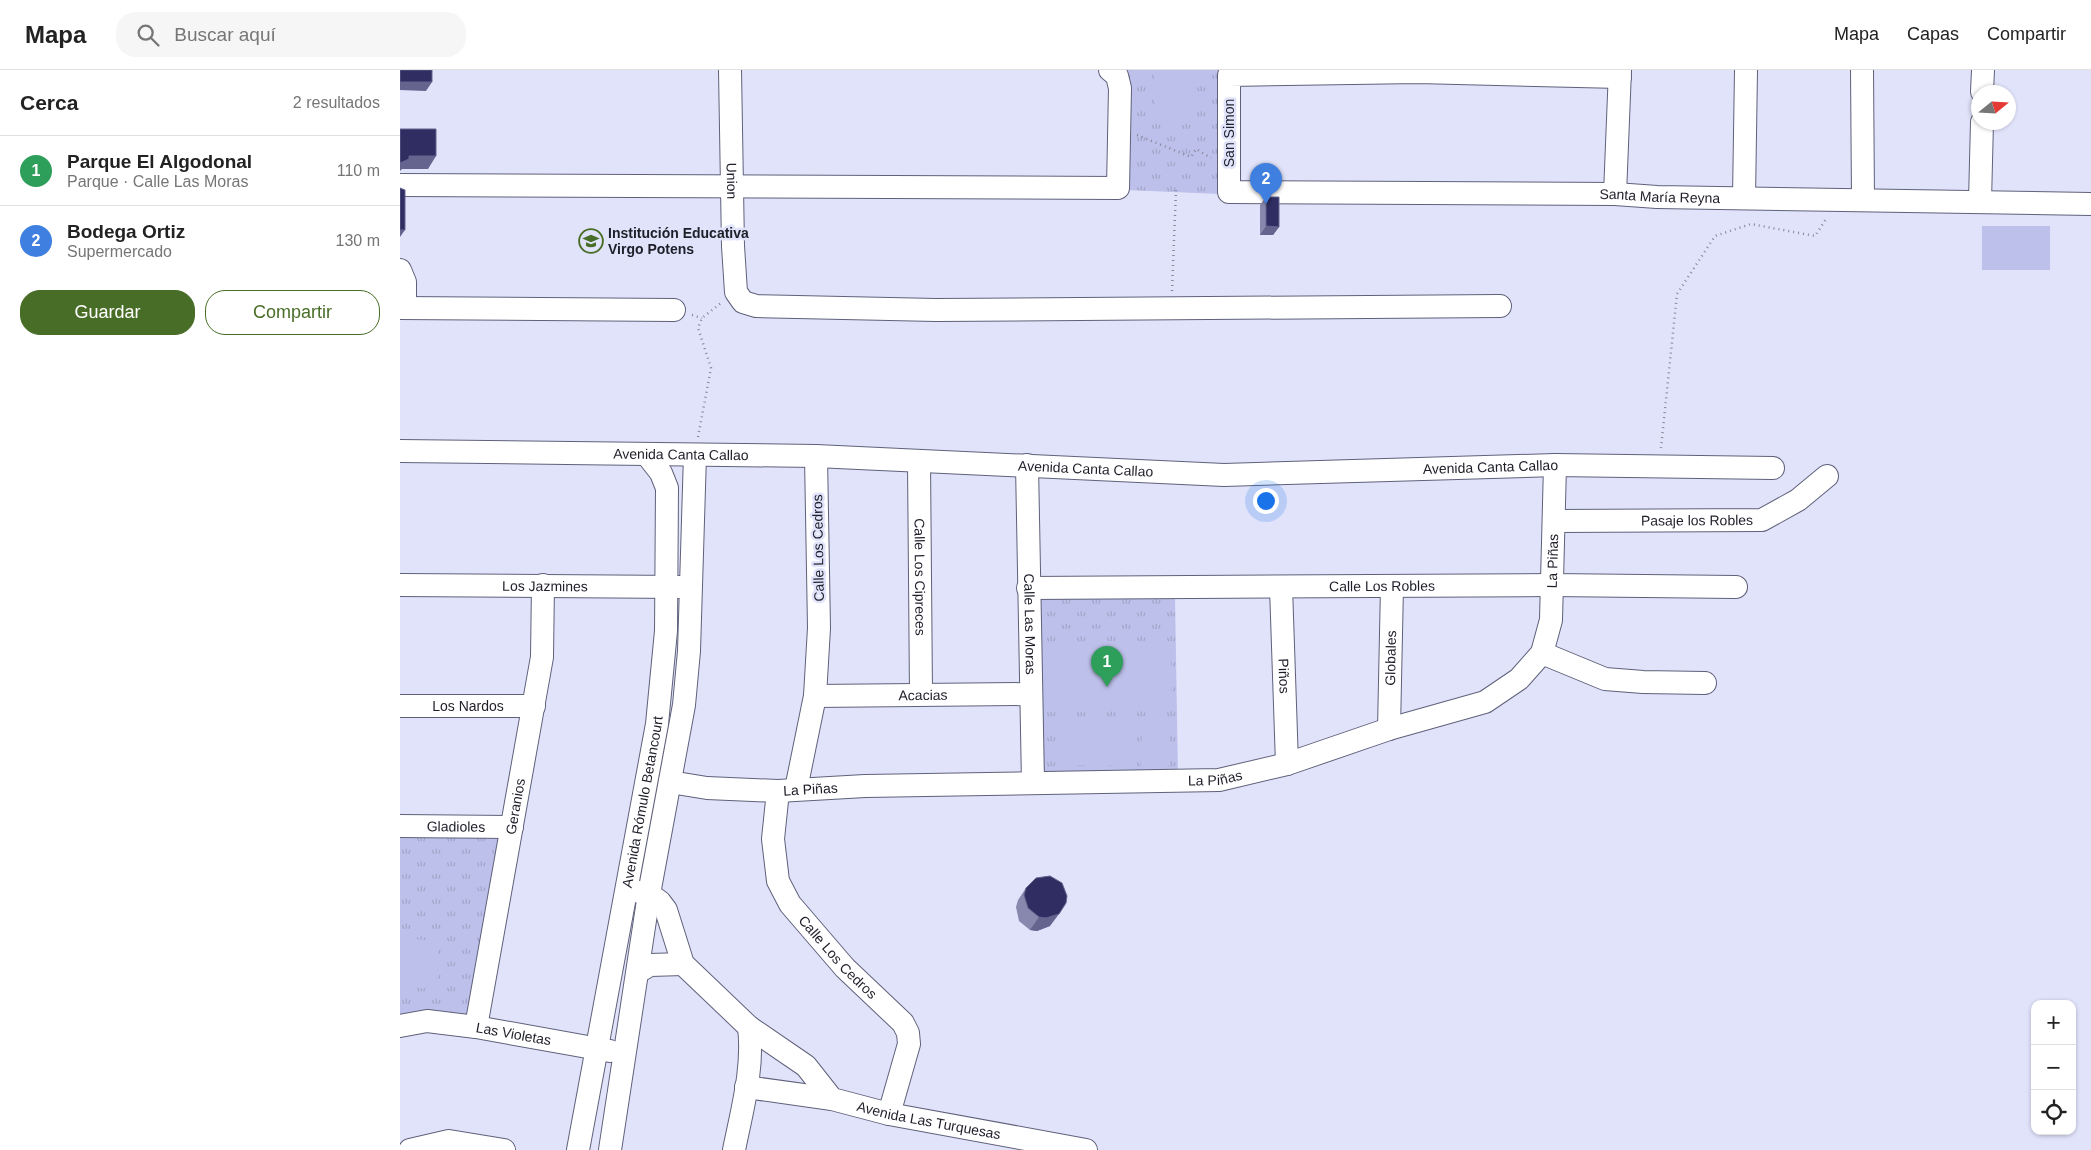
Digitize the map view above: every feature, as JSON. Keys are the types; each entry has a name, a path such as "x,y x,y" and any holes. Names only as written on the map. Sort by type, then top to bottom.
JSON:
{"street":[{"name":"Union","path":"730,70 736,292"},
{"path":"1744,198 1746,70"},
{"path":"1862,70 1862,199"},
{"path":"1982,85 1983,70"},
{"name":"San Simon","path":"1229,192 1229,75 1418,72 1620,74"},
{"path":"400,184 1118,188 1120,99 1113,73"},
{"path":"1615,194 1620,74"},
{"path":"1980,201 1982,130"},
{"name":"Santa María Reyna","path":"1229,192 1615,194 1656,197 2091,204"},
{"path":"400,270 405,282 402,308 674,310"},
{"path":"736,292 743,302 756,306 936,310 1500,306"},
{"name":"Avenida Canta Callao","path":"400,451 816,456 1224,475 1555,465 1773,468"},
{"name":"Avenida Rómulo Betancourt","path":"578,1150 657,724 666,631 667,488 661,473 647,455"},
{"name":"Avenida Rómulo Betancourt","path":"610,1150 649,894 684,696 689,651 695,455"},
{"name":"Calle Los Cedros","path":"816,456 819,628 815,696 773,839 778,882 790,904 833,953 903,1023 908,1033 909,1044 889,1114"},
{"name":"Calle Los Cipreces","path":"919,461 921,694"},
{"name":"Calle Las Moras","path":"1026,465 1033,784"},
{"name":"La Piñas","path":"670,782 707,788 787,790 1219,780 1287,764 1389,729 1485,702 1519,679 1542,653 1551,620 1555,465"},
{"name":"Pasaje los Robles","path":"1555,521 1762,520 1798,500 1826,476"},
{"name":"Los Jazmines","path":"400,585 667,585 690,588"},
{"name":"Geranios","path":"476,1027 542,657 543,585"},
{"name":"Calle Los Robles","path":"1028,588 1552,585 1736,587"},
{"name":"Globales","path":"1389,729 1392,586"},
{"name":"Piños","path":"1281,587 1287,764"},
{"path":"1542,653 1606,679 1643,682 1705,683"},
{"name":"Acacias","path":"815,696 1031,694"},
{"name":"Los Nardos","path":"400,706 534,706"},
{"name":"Gladioles","path":"400,826 512,827"},
{"path":"626,889 649,894 660,902 666,910 683,964 749,1027 806,1066 832,1099"},
{"path":"638,972 650,965 683,964"},
{"name":"Las Violetas","path":"400,1026 428,1021 476,1027 596,1047 625,1056"},
{"path":"734,1150 752,1048 749,1027"},
{"name":"Avenida Las Turquesas","path":"746,1087 832,1099 889,1114 1086,1150"},
{"path":"410,1150 449,1141 504,1150"}],"path":[{"path":"1130,132 1191,157 1196,149 1229,168"},
{"path":"1172,309 1176,190"},
{"path":"1659,466 1677,294 1715,236 1751,224 1815,236 1839,199"},
{"path":"695,455 711,368 698,328 702,318 736,292"}],"green space":[{"path":"1128,70 1221,70 1220,194 1126,190"},
{"path":"1154,70 1196,70 1197,124 1154,124"},
{"path":"1982,226 2050,226 2050,270 1982,270"},
{"path":"1175,597 1178,776 1039,777 1037,598"},
{"path":"1171,641 1172,711 1044,712 1044,642"},
{"path":"1056,717 1136,718 1137,766 1056,765"},
{"path":"1142,718 1170,719 1169,766 1141,766"},
{"path":"400,833 504,833 470,1019 400,1018"},
{"path":"400,938 439,941 436,989 400,987"}],"building":[{"path":"400,70 432,70 432,82 400,82"},
{"path":"400,129 436,129 436,156 409,156 409,159 400,163"},
{"path":"400,188 405,190 405,230 400,230"},
{"path":"1266,197 1279,197 1279,227 1266,226"},
{"path":"1050,876 1062,883 1067,896 1066,903 1059,914 1046,918 1039,917 1028,908 1024,895 1026,888 1036,878"}],"place":[{"name":"Bodega Ortiz","path":"1266,204"},
{"name":"Institución Educativa Virgo Potens","path":"591,241"},
{"name":"Parque El Algodonal","path":"1107,687"}]}
